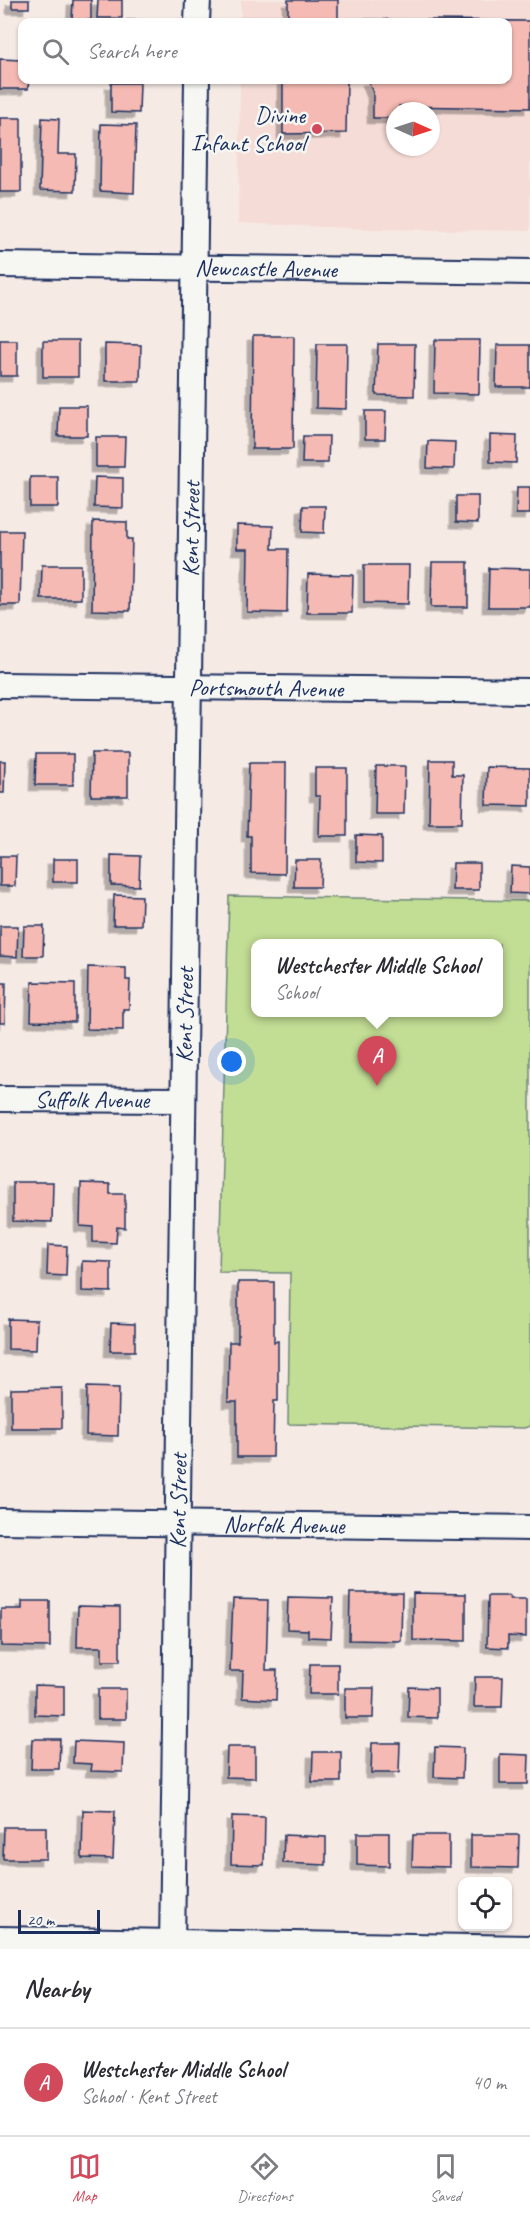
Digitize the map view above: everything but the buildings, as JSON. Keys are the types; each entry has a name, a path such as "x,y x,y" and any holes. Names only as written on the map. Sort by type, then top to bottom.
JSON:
{"street":[{"path":"197,18 198,0"},
{"name":"Kent Street","path":"172,1946 197,84"},
{"name":"Newcastle Avenue","path":"0,266 530,272"},
{"name":"Portsmouth Avenue","path":"0,685 189,685 530,691"},
{"name":"Suffolk Avenue","path":"0,1099 183,1100"},
{"name":"Norfolk Avenue","path":"0,1521 530,1528"},
{"path":"0,1940 172,1946 530,1948"}],"shaded area":[{"name":"Divine Infant School","path":"241,0 530,0 530,231 366,229 238,223 240,84 512,84 512,18 241,18"}],"green space":[{"path":"229,896 530,901 530,1426 524,1428 288,1424 290,1273 219,1272"}],"place":[{"name":"Divine Infant School","path":"317,129"},
{"name":"Westchester Middle School","path":"377,1086"}]}
